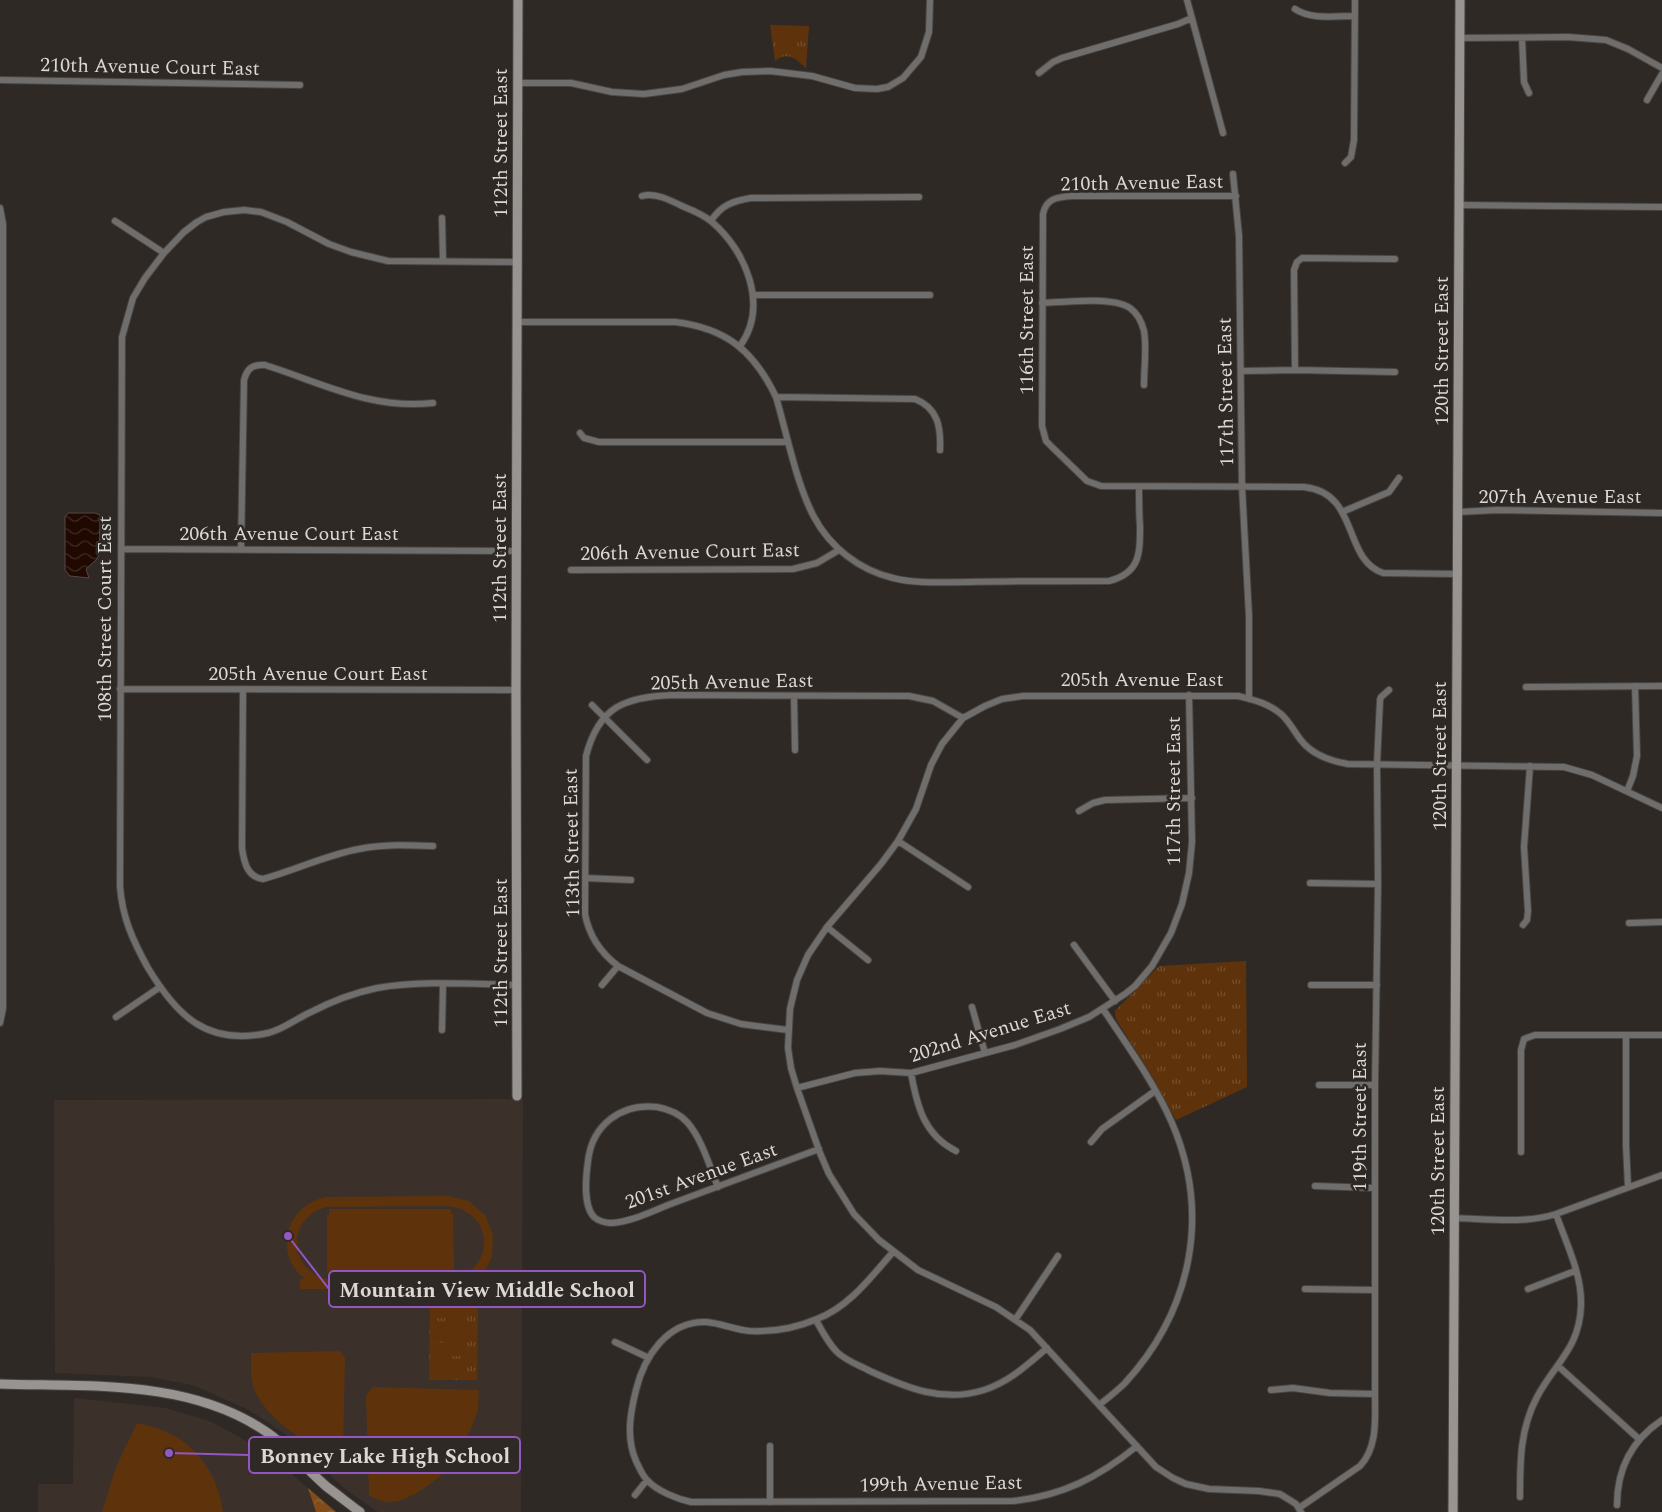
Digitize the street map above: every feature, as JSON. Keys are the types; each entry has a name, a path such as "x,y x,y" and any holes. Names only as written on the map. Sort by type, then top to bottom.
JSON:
{"street":[{"name":"112th Street East","path":"518,0 516,551 518,1096"},
{"path":"518,83 571,83 612,92 644,94 682,89 724,76 757,71 787,72 812,76 866,89 888,87 903,78 915,66 924,49 929,32 930,0"},
{"path":"1187,0 1223,133"},
{"path":"1345,163 1351,157 1354,140 1355,0"},
{"name":"120th Street East","path":"1453,1512 1460,0"},
{"path":"1295,9 1301,14 1310,16 1355,16"},
{"path":"1039,72 1062,58 1178,24 1192,18"},
{"path":"1460,38 1568,37 1606,40 1628,49 1662,68"},
{"path":"1522,38 1524,82 1529,94"},
{"path":"1647,100 1662,74"},
{"name":"210th Avenue Court East","path":"0,80 300,84"},
{"name":"117th Street East","path":"1233,174 1239,236 1242,487 1249,616 1249,699"},
{"path":"642,196 648,194 661,197 710,220 736,249 754,295 753,320 740,346"},
{"name":"210th Avenue East","path":"1049,202 1057,197 1072,196 1236,196"},
{"path":"710,220 719,209 729,203 751,198 919,197"},
{"name":"116th Street East","path":"1049,202 1044,208 1043,214 1042,426 1046,440 1087,482 1101,486 1139,487"},
{"path":"1459,205 1662,207"},
{"path":"0,208 4,224 1,299 3,1008 0,1023"},
{"name":"108th Street Court East","path":"517,985 444,984 378,988 357,993 310,1012 270,1032 246,1036 222,1034 194,1022 182,1014 160,987 132,938 126,924 121,902 120,689 122,337 133,298 164,253 184,232 206,217 224,212 244,210 261,212 329,244 376,258 398,262 518,262"},
{"path":"442,218 443,262"},
{"path":"115,221 164,253"},
{"path":"1295,370 1294,270 1299,260 1302,258 1395,259"},
{"path":"754,295 930,296"},
{"path":"1042,303 1106,301 1131,308 1139,319 1144,332 1144,385"},
{"path":"518,322 675,322 697,325 716,332 740,346 761,370 776,397 804,494 813,516 826,536 839,550 857,563 876,573 903,580 1109,581 1126,574 1135,563 1140,549 1139,487 1304,487 1318,489 1332,497 1342,512 1363,557 1369,565 1378,571 1383,573 1458,574"},
{"path":"242,549 244,380 248,370 254,365 265,365 348,395 374,401 420,405 433,403"},
{"path":"1241,371 1395,372"},
{"path":"776,397 915,399 926,404 937,416 941,437 940,450"},
{"path":"580,433 584,438 600,442 788,442"},
{"path":"1342,512 1389,492 1399,478"},
{"name":"207th Avenue East","path":"1458,512 1497,510 1662,513"},
{"name":"206th Avenue Court East","path":"121,548 516,551"},
{"name":"206th Avenue Court East","path":"571,570 792,569 817,563 839,550"},
{"path":"1627,791 1633,776 1637,756 1635,686"},
{"path":"1526,687 1662,686"},
{"name":"205th Avenue Court East","path":"120,689 516,690"},
{"path":"243,689 242,848 244,861 250,873 257,878 263,879 361,848 391,845 432,846"},
{"name":"119th Street East","path":"1300,1510 1354,1472 1365,1461 1374,1437 1375,1085 1378,884 1377,764 1380,700 1389,690"},
{"name":"205th Avenue East","path":"605,718 626,702 673,695 909,696 933,701 964,718 1002,699 1023,696 1231,695 1269,706 1281,714 1306,745 1326,758 1348,764 1564,767 1592,775 1662,808"},
{"name":"117th Street East","path":"1103,1009 1135,986 1152,966 1166,945 1178,919 1186,889 1191,858 1192,798 1189,695"},
{"path":"794,696 795,750"},
{"path":"592,705 647,760"},
{"name":"113th Street East","path":"605,718 594,731 586,756 586,914 590,931 602,951 618,966"},
{"path":"964,718 942,744 916,808 898,841 881,864 827,927 808,955 797,980 790,1009 788,1030 791,1068 819,1149 834,1184 854,1214 869,1231 918,1270 996,1307 1030,1330 1156,1467 1186,1484 1222,1491 1272,1492 1286,1496 1300,1510"},
{"path":"1523,925 1527,920 1528,912 1524,847 1530,766"},
{"path":"1079,811 1092,803 1104,800 1192,798"},
{"path":"898,841 968,887"},
{"path":"585,878 631,880"},
{"path":"1310,883 1378,884"},
{"path":"1630,922 1662,922"},
{"path":"827,927 868,960"},
{"path":"1074,945 1114,1002"},
{"path":"602,985 618,966 715,1016 741,1024 788,1030"},
{"path":"442,1030 444,984"},
{"path":"1311,985 1377,985"},
{"path":"116,1016 160,987"},
{"path":"972,1007 985,1053"},
{"path":"1099,1405 1129,1378 1158,1339 1179,1296 1189,1256 1192,1234 1192,1210 1187,1168 1173,1127 1155,1091 1103,1009"},
{"name":"202nd Avenue East","path":"797,1088 854,1072 911,1073 985,1053 1060,1029 1103,1009"},
{"path":"1521,1152 1521,1050 1524,1039 1535,1035 1662,1035"},
{"path":"1626,1036 1628,1187"},
{"path":"911,1073 918,1103 928,1128 938,1140 956,1151"},
{"path":"1319,1085 1375,1085"},
{"path":"1090,1142 1102,1129 1155,1091"},
{"name":"201st Avenue East","path":"718,1186 696,1134 684,1118 662,1108 628,1109 614,1116 603,1125 594,1140 588,1160 588,1207 594,1216 608,1223 624,1221 819,1149"},
{"path":"1454,1218 1516,1220 1539,1218 1556,1214 1662,1176"},
{"path":"1315,1186 1375,1188"},
{"path":"1520,1497 1520,1457 1527,1420 1543,1386 1572,1344 1580,1320 1581,1295 1556,1214"},
{"path":"635,1494 647,1480 635,1458 630,1435 632,1406 638,1383 649,1358 666,1336 687,1324 706,1322 759,1331 784,1328 816,1320 849,1300 893,1252"},
{"path":"1015,1320 1058,1256"},
{"path":"1528,1289 1575,1271"},
{"path":"1305,1289 1374,1290"},
{"path":"816,1320 832,1346 848,1360 903,1386 932,1394 966,1394 998,1385 1014,1376 1047,1348"},
{"path":"615,1342 649,1358"},
{"path":"1558,1366 1639,1439"},
{"path":"0,1384 134,1388 174,1395 217,1407 265,1431 327,1486 360,1512"},
{"path":"1271,1390 1293,1388 1330,1393 1375,1394"},
{"path":"1617,1505 1619,1482 1623,1466 1630,1452 1639,1439 1662,1420"},
{"path":"770,1446 770,1502"},
{"name":"199th Avenue East","path":"647,1480 668,1493 691,1502 1023,1500 1058,1492 1079,1484 1102,1472 1137,1446"}],"shaded area":[{"path":"523,1099 521,1512 378,1512 344,1488 295,1441 251,1411 193,1385 150,1377 55,1373 54,1100"},
{"path":"74,1398 166,1408 212,1422 248,1442 279,1463 308,1488 316,1512 38,1512 38,1484 73,1484"}],"green space":[{"path":"770,25 809,26 806,68 788,56 775,61"},
{"path":"778,26 800,27 799,41 778,40"},
{"path":"1246,961 1247,1087 1176,1120 1152,1076 1116,1019 1115,1011 1159,966"},
{"path":"448,1196 469,1201 485,1215 493,1235 492,1257 485,1270 477,1279 480,1279 480,1289 300,1289 300,1279 304,1279 294,1268 289,1256 288,1231 293,1220 301,1210 312,1202 325,1197","holes":["448,1206 464,1210 475,1219 482,1230 484,1242 482,1255 475,1266 464,1275 448,1279 326,1279 313,1273 304,1265 299,1254 297,1243 304,1221 313,1213 326,1207"]},
{"path":"329,1209 451,1209 451,1214 453,1214 454,1271 451,1271 451,1277 330,1278 330,1271 327,1271 327,1215 329,1215"},
{"path":"430,1301 478,1302 477,1380 429,1380"},
{"path":"437,1305 464,1305 464,1318 437,1318"},
{"path":"437,1324 464,1324 464,1337 437,1337"},
{"path":"437,1343 464,1343 464,1356 437,1356"},
{"path":"340,1351 345,1358 343,1450 330,1451 296,1435 267,1410 253,1386 251,1353"},
{"path":"437,1362 464,1362 464,1375 437,1375"},
{"path":"373,1387 479,1390 478,1409 474,1421 455,1460 440,1476 424,1488 399,1501 385,1502 369,1495 366,1396"},
{"path":"137,1423 157,1428 176,1437 196,1453 217,1486 223,1512 102,1512 116,1467"},
{"path":"308,1488 336,1512 316,1512"}],"water":[{"path":"68,513 95,513 100,515 99,554 97,559 86,569 89,578 70,576 65,570 65,517"}],"place":[{"name":"Mountain View Middle School","path":"288,1236"},
{"name":"Bonney Lake High School","path":"169,1453"}]}
